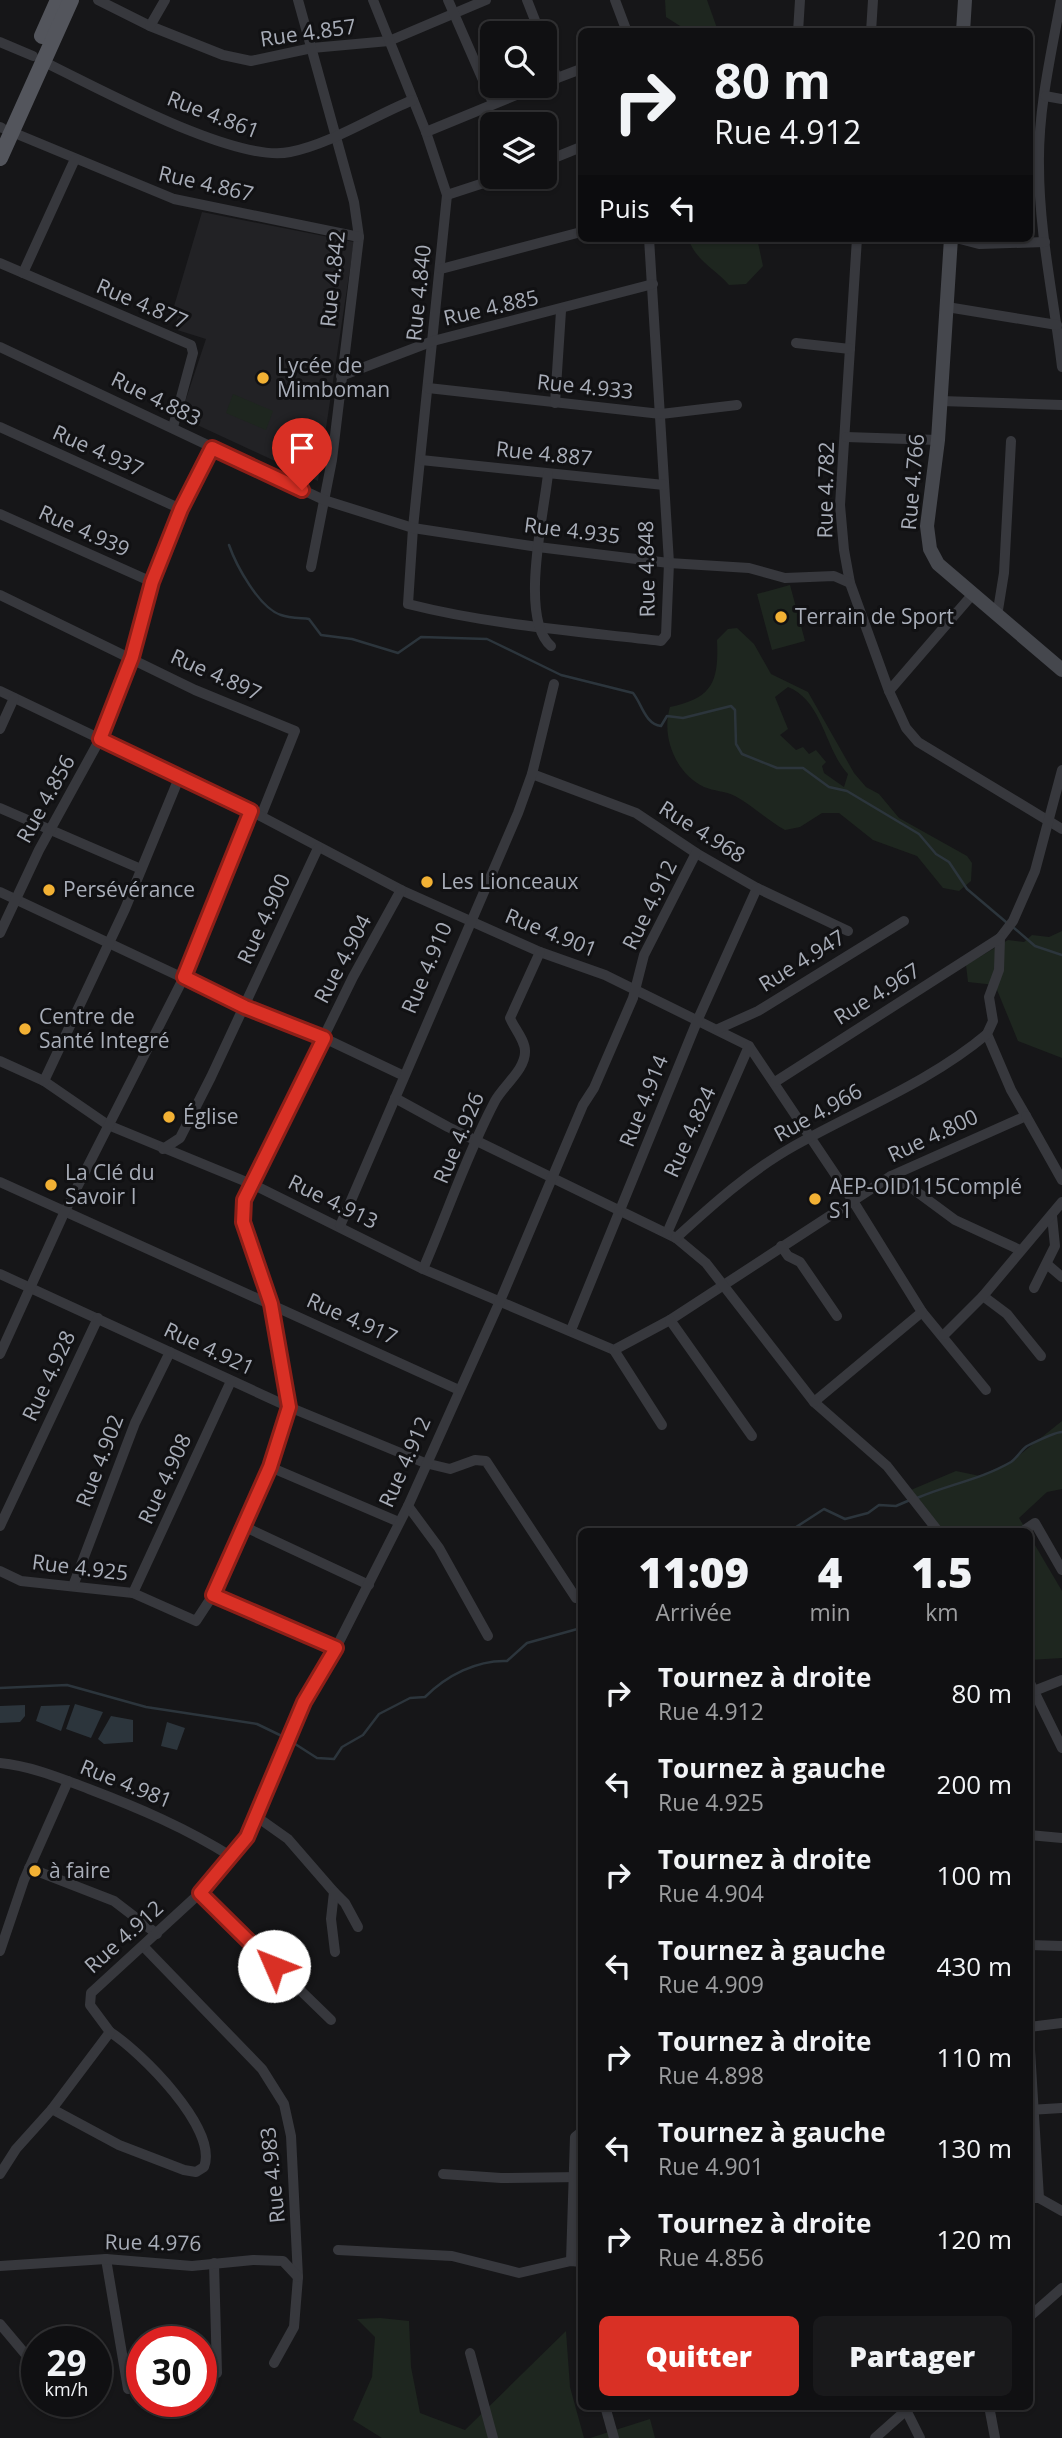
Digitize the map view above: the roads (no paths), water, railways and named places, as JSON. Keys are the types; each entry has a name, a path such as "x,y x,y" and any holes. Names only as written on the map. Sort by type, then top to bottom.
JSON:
{"main road":[{"path":"38,59 58,0"},
{"path":"0,158 4,130 38,59 71,0"}],"street":[{"name":"Rue 4.857","path":"98,0 150,26 237,60 251,61 312,48 389,41 486,0"},
{"path":"150,26 165,0"},
{"name":"Rue 4.842","path":"298,0 354,202 359,237 324,500 311,567"},
{"name":"Rue 4.840","path":"373,0 426,132 447,195 413,528 408,604"},
{"path":"448,0 493,103"},
{"path":"527,0 535,21"},
{"path":"615,0 626,28"},
{"path":"798,28 800,0"},
{"path":"871,28 873,0"},
{"path":"963,28 965,0"},
{"path":"1061,0 1034,162 1062,367"},
{"name":"Rue 4.861","path":"0,42 237,149 282,154 334,136 413,100"},
{"path":"557,78 578,70"},
{"path":"1045,96 1062,99"},
{"path":"426,132 506,98"},
{"name":"Rue 4.867","path":"4,130 174,199 359,237"},
{"path":"557,157 578,148"},
{"path":"23,273 75,159"},
{"path":"447,195 480,184"},
{"path":"441,269 578,233"},
{"name":"Rue 4.848","path":"408,604 493,622 603,637 661,641 666,635 669,617 669,563 649,242"},
{"name":"Rue 4.782","path":"857,242 840,505 850,583 889,691 906,728 918,742 1062,829"},
{"name":"Rue 4.766","path":"951,242 938,440 927,526 930,549 938,564 972,595 1061,667"},
{"path":"971,242 1045,242"},
{"name":"Rue 4.877","path":"0,263 191,345 193,353 173,427"},
{"name":"Rue 4.885","path":"341,376 433,341 653,284"},
{"path":"947,307 1057,325"},
{"path":"555,403 561,310"},
{"path":"796,343 850,349"},
{"name":"Rue 4.883","path":"0,347 324,500 413,528"},
{"name":"Rue 4.933","path":"428,388 661,414 737,405"},
{"path":"941,401 1062,405"},
{"name":"Rue 4.937","path":"0,427 181,509"},
{"path":"846,437 938,440"},
{"path":"997,616 1004,573 1011,441"},
{"name":"Rue 4.856","path":"0,933 100,739 132,657 152,582 181,509 212,448"},
{"name":"Rue 4.887","path":"421,460 664,485"},
{"path":"548,474 534,574 539,627 543,639 551,646"},
{"name":"Rue 4.939","path":"0,514 152,582"},
{"name":"Rue 4.935","path":"413,528 669,563 749,568 785,578 834,576 850,583"},
{"path":"889,691 972,595"},
{"name":"Rue 4.897","path":"0,596 132,657 195,690 295,732 256,814"},
{"name":"Rue 4.910","path":"340,1226 469,920 491,877 532,774 554,684"},
{"name":"Rue 4.901","path":"0,691 256,814 401,890 540,951 605,975 748,1046 775,1082 853,1201 922,1312 944,1335 986,1391"},
{"path":"0,729 14,698"},
{"path":"1062,772 1035,871 1007,930 999,970 989,997 993,1021 987,1034 1011,1090 1062,1180"},
{"name":"Rue 4.968","path":"532,774 636,813 696,853 757,888 848,931"},
{"path":"44,1081 109,944 179,778"},
{"path":"0,808 141,869"},
{"path":"0,1354 65,1211 184,977 256,814"},
{"name":"Rue 4.900","path":"163,1149 180,1138 245,1007 318,848"},
{"name":"Rue 4.912","path":"52,2109 120,2145 184,2170 195,2172 204,2167 207,2154 204,2140 190,2116 128,2043 110,2032 90,2005 91,1993 200,1893 232,1857 257,1817 304,1702 336,1648 408,1506 500,1301 583,1105 594,1088 635,992 644,956 696,853"},
{"name":"Rue 4.914","path":"571,1331 617,1211 657,1124 698,1019 757,888"},
{"name":"Rue 4.904","path":"213,1595 270,1467 289,1407 271,1304 243,1222 244,1200 254,1185 353,976 401,890"},
{"path":"0,892 245,1007 324,1038 402,1075"},
{"name":"Rue 4.947","path":"718,1029 758,1011 905,921"},
{"name":"Rue 4.967","path":"775,1082 1007,930"},
{"name":"Rue 4.926","path":"423,1269 501,1090 522,1065 525,1053 523,1041 509,1018 540,951"},
{"name":"Rue 4.966","path":"671,1236 794,1145 810,1139 962,1055 987,1034"},
{"name":"Rue 4.824","path":"671,1236 748,1046"},
{"name":"Rue 4.913","path":"0,1061 44,1081 108,1125 254,1185 423,1269 500,1301"},
{"path":"395,1098 671,1236 706,1262 814,1402 887,1466 936,1528"},
{"name":"Rue 4.800","path":"614,1350 670,1320 891,1176 1026,1116"},
{"path":"891,1176 955,1220 1020,1250"},
{"name":"Rue 4.917","path":"0,1182 459,1390"},
{"path":"944,1335 983,1296 1062,1202"},
{"path":"1034,1288 1048,1265 1055,1246 1052,1216"},
{"path":"781,1246 788,1256 800,1262 836,1316"},
{"path":"1048,1265 1062,1277"},
{"name":"Rue 4.921","path":"0,1274 289,1407 425,1463 450,1469 475,1460 486,1461 576,1598"},
{"path":"983,1296 1007,1314 1041,1356"},
{"path":"500,1301 614,1350 662,1425"},
{"path":"814,1402 922,1312"},
{"name":"Rue 4.928","path":"0,1526 98,1318"},
{"path":"670,1320 752,1436"},
{"name":"Rue 4.902","path":"73,1586 135,1423 170,1352"},
{"name":"Rue 4.908","path":"133,1594 231,1381"},
{"path":"270,1467 400,1522"},
{"path":"408,1506 439,1548 488,1636"},
{"path":"1028,1528 1035,1523 1062,1570"},
{"path":"243,1526 369,1585"},
{"name":"Rue 4.925","path":"0,1571 21,1581 133,1594 196,1621 213,1595"},
{"path":"213,1595 336,1648"},
{"path":"1033,1686 1062,1680"},
{"path":"1033,1688 1062,1748"},
{"name":"Rue 4.981","path":"0,1763 34,1769 68,1781 188,1830 232,1857"},
{"path":"0,1951 29,1868 68,1781"},
{"path":"257,1817 288,1839 345,1903 358,1927"},
{"path":"1033,1835 1062,1838"},
{"path":"29,1868 114,1901 157,1934"},
{"path":"334,1892 331,1919 335,1952"},
{"path":"200,1893 331,2020"},
{"path":"1033,1945 1062,1946"},
{"name":"Rue 4.983","path":"144,1947 214,2016 278,2091 291,2136 298,2277 294,2328 274,2363"},
{"path":"1033,2027 1062,2023"},
{"path":"0,2174 16,2149 52,2109 110,2032"},
{"path":"1033,2110 1062,2108"},
{"path":"338,2250 452,2256 519,2273 576,2262 578,2177 575,2137 578,2134"},
{"path":"1033,2154 1034,2198 1062,2211"},
{"path":"443,2174 501,2178 578,2177"},
{"path":"106,2259 126,2377"},
{"name":"Rue 4.976","path":"0,2266 106,2259 192,2266 253,2259 283,2261 298,2277"},
{"path":"214,2263 216,2326"},
{"path":"1033,2313 1062,2288"},
{"path":"0,2325 21,2349"},
{"path":"470,2353 493,2438"},
{"path":"607,2410 614,2438"},
{"path":"875,2438 907,2410"},
{"path":"910,2410 920,2438"},
{"path":"990,2410 995,2438"}],"waterway":[{"path":"229,545 243,574 265,604 281,615 309,619 321,635 352,639 398,653 421,637 487,639 561,675 633,693 647,718 661,726 667,716 683,718 731,706 735,710 736,744 742,754 777,768 803,768 829,787 847,791 919,834 936,854 949,862 967,889 1006,922"},
{"path":"1014,928 1035,946 1062,955"},
{"path":"917,1498 1000,1468 1027,1446 1062,1432"},
{"path":"795,1528 824,1509 845,1519 868,1513 879,1505 896,1506 910,1500"},
{"path":"292,1742 317,1758 334,1759 342,1747 363,1735 379,1714 410,1698 425,1697 463,1670 485,1663 507,1661 527,1643 578,1629"},
{"path":"0,1688 67,1685 146,1707 257,1724 286,1738"}],"place":[{"name":"Lycée de Mimboman","path":"263,378"},
{"name":"Terrain de Sport","path":"781,617"},
{"name":"Les Lionceaux","path":"427,882"},
{"name":"Persévérance","path":"49,890"},
{"name":"Centre de Santé Integré","path":"25,1029"},
{"name":"Église","path":"169,1117"},
{"name":"La Clé du Savoir I","path":"51,1185"},
{"name":"AEP-OID115Complé S1","path":"815,1199"},
{"name":"à faire","path":"35,1871"}]}
